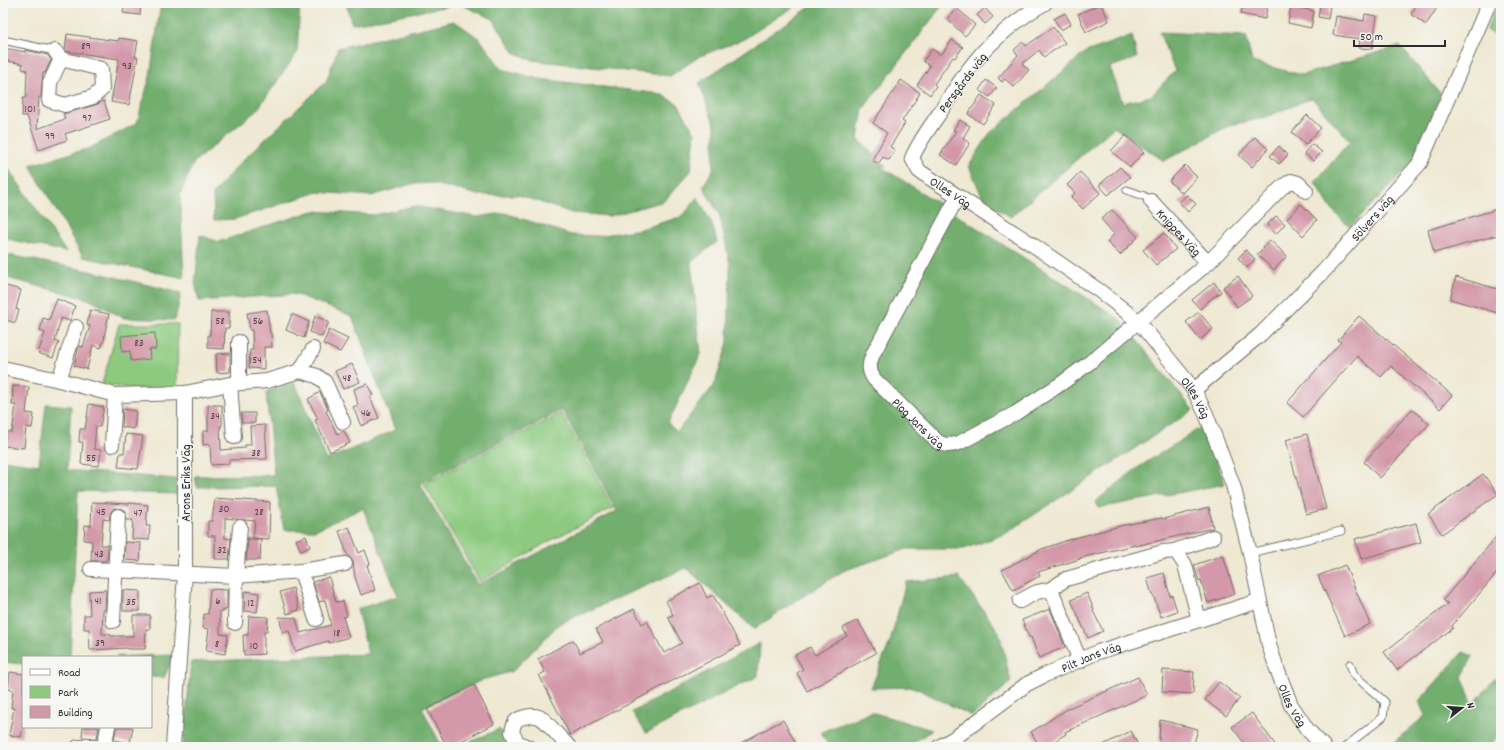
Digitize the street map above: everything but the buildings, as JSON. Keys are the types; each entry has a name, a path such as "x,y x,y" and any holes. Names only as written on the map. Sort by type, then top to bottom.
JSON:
{"street":[{"name":"Persgårds väg","path":"912,158 922,140 977,58 1004,32 1037,7 1045,3"},
{"name":"Sölvers väg","path":"1194,390 1261,334 1290,306 1323,272 1420,163 1489,3"},
{"name":"Olles Väg","path":"912,158 918,171 1078,276 1138,321 1194,390 1206,414 1233,484 1250,552 1269,645 1291,704 1307,729 1324,747"},
{"path":"1138,321 1208,263 1281,188 1291,181 1298,183 1306,191"},
{"name":"Plog Jans väg","path":"958,196 873,354 869,365 874,379 938,442 946,445 954,445 1016,413 1062,383 1089,363 1138,321"},
{"name":"Knippes Väg","path":"1151,201 1208,263"},
{"path":"59,380 76,327"},
{"path":"234,437 234,383 239,342"},
{"path":"300,371 313,349"},
{"path":"3,371 59,380 115,395 185,393 234,383 267,381 300,371 317,376 324,382 343,422"},
{"name":"Arons Eriks Väg","path":"173,747 185,574 185,393"},
{"path":"112,445 115,395"},
{"path":"113,622 118,516"},
{"path":"235,623 236,576 240,527"},
{"path":"1020,601 1037,592 1051,589 1066,579 1164,552 1174,551 1213,536"},
{"path":"1174,551 1176,551 1185,565 1199,620"},
{"path":"91,568 236,576 301,571 346,564"},
{"path":"301,571 316,619"},
{"path":"1051,589 1080,661"},
{"name":"Pilt Jans Väg","path":"939,747 956,737 1027,684 1098,652 1259,601"},
{"path":"528,747 517,742 512,732 514,722 520,718 537,715 546,721 569,747"},
{"path":"78,747 105,747 108,728"}],"lane":[{"path":"3,40 58,55"},
{"path":"1127,190 1144,196 1151,201"},
{"path":"1250,552 1341,531"},
{"path":"1345,747 1383,716 1385,702 1354,675 1350,664"}],"green space":[{"path":"161,3 300,3 297,53 257,110 194,162 180,195 184,278 83,257 30,165 90,148 137,123 150,76"},
{"path":"346,3 795,3 792,8 744,39 700,56 670,76 532,60 514,52 493,19 460,4 352,24"},
{"path":"816,3 944,3 863,109 858,139 886,166 880,166 1120,319 1193,410 1005,534 964,549 907,549 843,571 754,629 686,568 559,624 513,671 482,680 422,708 441,745 434,747 400,747 397,744 384,747 183,747 191,662 368,654 357,609 398,596 363,508 315,530 284,530 276,486 197,487 195,476 274,475 266,392 295,383 327,460 395,430 352,316 295,294 199,301 195,283 200,235 218,242 313,211 375,215 414,206 477,217 505,213 571,235 598,236 641,229 680,217 689,209 697,197 712,224 717,242 691,262 701,354 668,423 677,432 715,384 728,342 730,265 720,216 703,186 713,170 715,126 699,83","holes":["562,410 617,511 478,585 420,484"]},
{"path":"1497,3 1501,3 1501,39 1487,30"},
{"path":"454,21 479,38 502,69 539,79 661,94 678,104 695,133 691,171 664,201 610,216 572,213 518,195 478,195 431,183 412,184 371,196 318,192 235,219 214,220 213,194 239,164 326,82 338,48"},
{"path":"1159,32 1246,36 1252,62 1302,75 1400,46 1441,94 1414,162 1350,227 1332,210 1315,182 1350,141 1312,98 1261,119 1230,125 1164,161 1114,127 1011,217 984,201 969,166 990,133 1086,52 1132,35 1137,58 1110,67 1123,103 1151,96 1175,71"},
{"path":"3,161 66,252 3,238"},
{"path":"3,254 90,271 181,293 175,320 124,318 88,299 3,277"},
{"path":"119,324 178,324 177,389 126,388 102,384"},
{"path":"46,404 71,406 67,470 176,479 177,494 78,491 70,656 22,656 22,664 3,662 3,460 39,465"},
{"path":"561,413 613,508 546,543 480,582 424,484"},
{"path":"1203,426 1225,484 1098,508 1095,502 1136,469"},
{"path":"959,577 999,632 1011,682 972,716 914,687 871,688 890,642 906,582"},
{"path":"760,643 758,676 646,733 632,712"},
{"path":"1463,652 1473,656 1462,677 1473,705 1501,671 1501,732 1489,747 1388,747 1425,716 1419,701"},
{"path":"174,655 164,678 152,677 152,656 145,656"},
{"path":"871,712 932,730 907,747 829,747 821,732"},
{"path":"499,729 516,747 459,747"}]}
